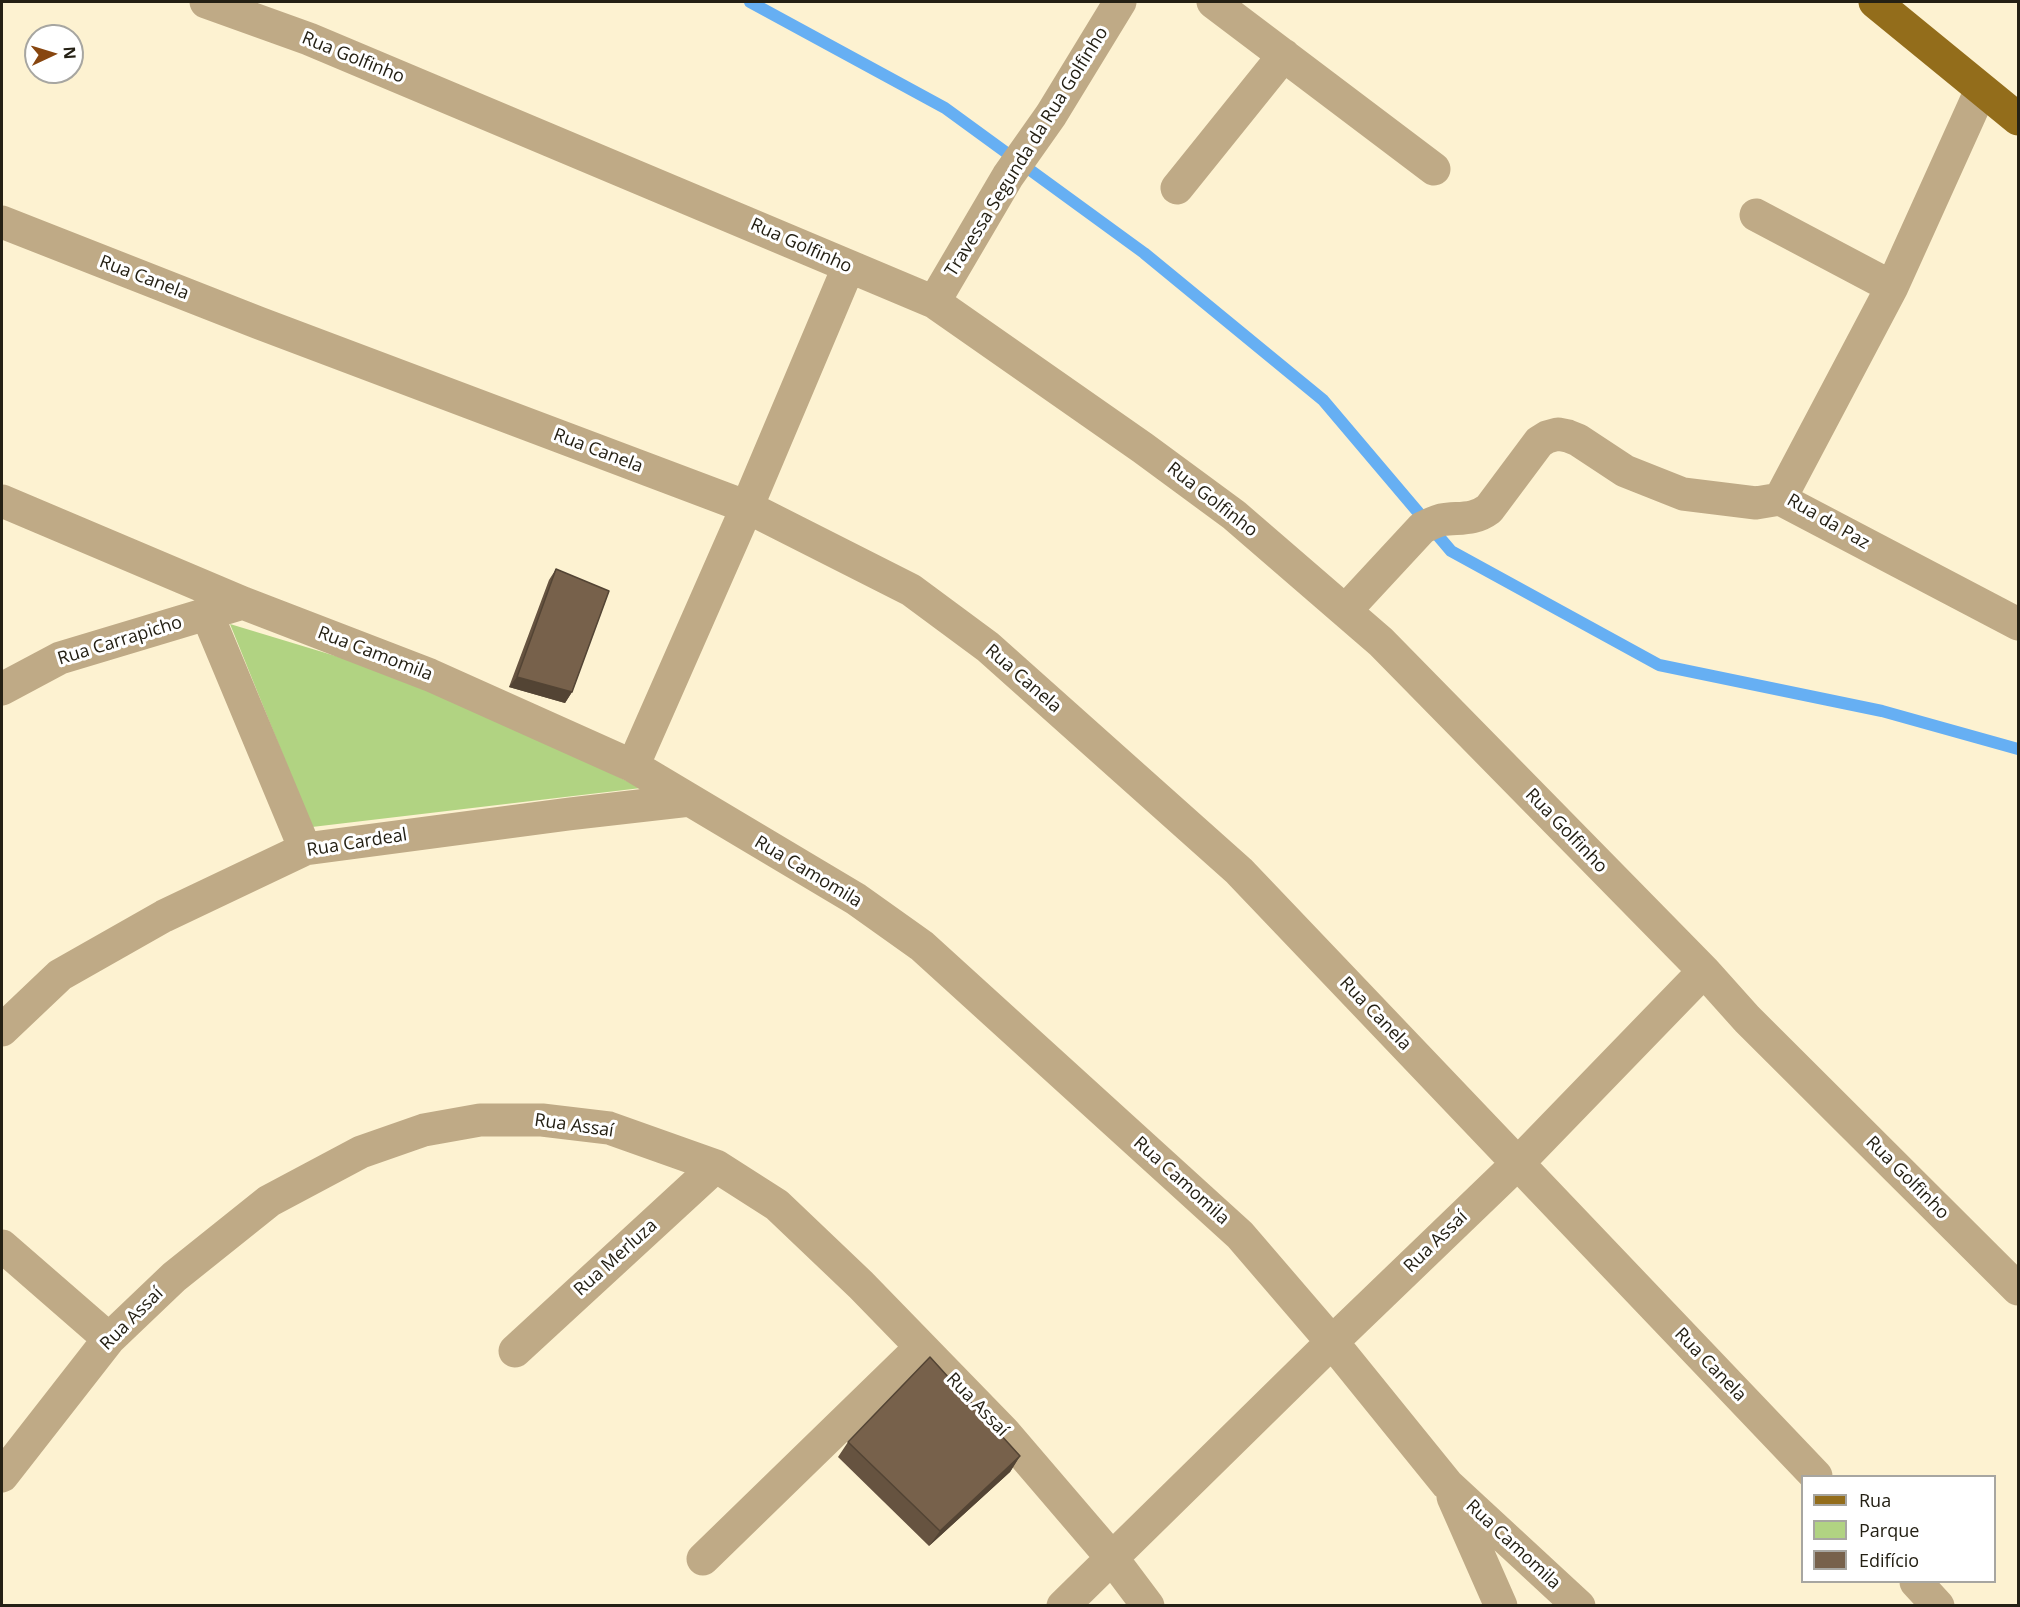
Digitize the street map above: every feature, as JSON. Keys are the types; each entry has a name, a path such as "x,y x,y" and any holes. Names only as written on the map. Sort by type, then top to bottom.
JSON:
{"main road":[{"path":"1875,2 2019,119"}],"street":[{"name":"Rua Golfinho","path":"206,2 309,39 741,219 848,268 934,302 1143,448 1234,515 1381,642 1704,971 1747,1019 2019,1289"},
{"name":"Travessa Segunda da Rua Golfinho","path":"934,302 1008,176 1051,115 1120,2"},
{"path":"1213,2 1434,169"},
{"path":"1177,188 1284,55"},
{"name":"Rua da Paz","path":"1981,90 1892,287 1780,499 2019,624"},
{"path":"1756,214 1892,287"},
{"name":"Rua Canela","path":"2,222 260,323 747,507 911,590 987,647 1239,871 1815,1475"},
{"path":"633,766 747,507 848,268"},
{"path":"1345,611 1430,525 1480,516 1489,509 1539,442 1558,434 1578,440 1625,471 1683,494 1756,503 1780,499"},
{"name":"Rua Camomila","path":"2,501 243,603 430,675 633,766 856,899 922,946 1240,1235 1332,1342 1447,1484 1578,1605"},
{"name":"Rua Carrapicho","path":"2,689 60,658 243,603"},
{"path":"207,614 305,849"},
{"name":"Rua Cardeal","path":"2,1030 60,975 164,916 305,849 690,800"},
{"name":"Rua Assaí","path":"1063,1605 1518,1163 1704,971"},
{"name":"Rua Assaí","path":"2,1476 109,1339 174,1277 269,1201 362,1152 424,1130 480,1120 542,1120 609,1128 717,1166 777,1205 861,1285 1004,1432 1112,1558 1148,1605"},
{"name":"Rua Merluza","path":"515,1351 717,1166"},
{"path":"2,1246 109,1339"},
{"path":"703,1559 921,1347"},
{"name":"Rua Camomila","path":"1447,1484 1501,1605"},
{"path":"1918,1583 1938,1605"}],"green space":[{"path":"230,624 362,664 515,726 641,788 312,827"}],"building":[{"path":"556,569 609,591 572,692 517,677"},
{"path":"930,1357 1020,1456 940,1531 848,1442"}],"waterway":[{"path":"750,2 945,108 1144,253 1323,400 1451,551 1659,665 1882,711 2018,749"}]}
